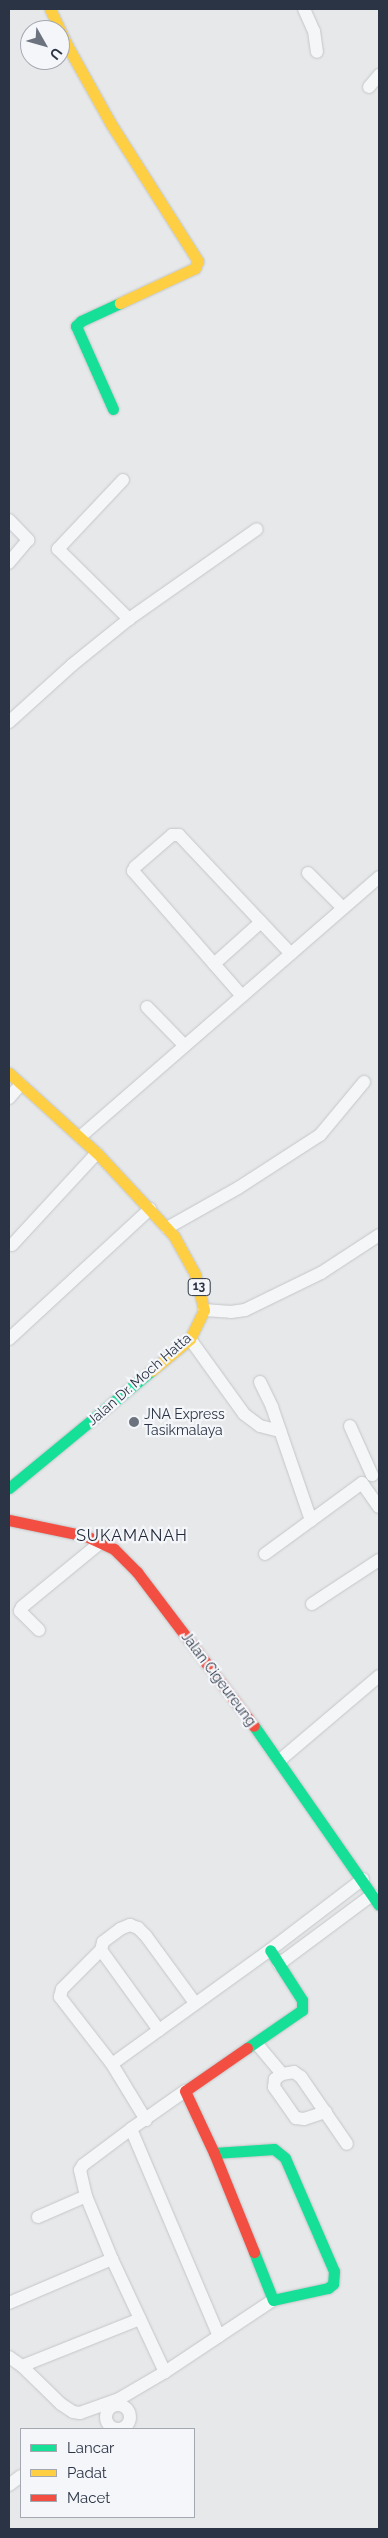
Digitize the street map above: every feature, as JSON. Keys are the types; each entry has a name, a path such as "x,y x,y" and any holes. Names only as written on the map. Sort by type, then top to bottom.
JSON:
{"main road":[{"path":"50,9 68,47 111,124 198,261 196,268 81,321 76,326 113,408"},
{"name":"13","path":"9,1073 97,1153 167,1228 183,1250 195,1274 204,1310"},
{"name":"Jalan Dr. Moch Hatta","path":"9,1488 190,1339 204,1310"},
{"name":"Jalan Cigeureung","path":"9,1520 86,1536 101,1542 120,1555 149,1586 280,1760 376,1900"},
{"path":"214,2153 266,2149 280,2153 285,2158 334,2271 333,2284 328,2288 273,2300 214,2153 186,2091 257,2044 302,2010 302,2000 270,1950"}],"street":[{"path":"304,9 314,31 317,52"},
{"path":"369,87 379,75"},
{"path":"123,480 58,549 129,619"},
{"path":"9,520 28,540 9,563"},
{"path":"9,722 129,619 257,529"},
{"path":"242,996 133,871 135,867 172,835 177,834 291,954"},
{"path":"308,873 343,908"},
{"path":"80,1137 379,877"},
{"path":"214,964 261,922"},
{"path":"147,1007 185,1046"},
{"path":"167,1228 238,1188 320,1135 364,1082"},
{"path":"9,1098 21,1084"},
{"path":"12,1245 97,1153"},
{"path":"9,1339 150,1210"},
{"path":"204,1310 231,1312 246,1310 321,1273 379,1235"},
{"path":"190,1339 244,1414 260,1426 280,1431"},
{"path":"260,1382 272,1407 311,1520"},
{"path":"350,1426 371,1476 379,1507"},
{"path":"265,1554 371,1476"},
{"path":"39,1630 20,1611 22,1607 101,1542"},
{"path":"312,1604 379,1560"},
{"path":"280,1760 379,1676"},
{"path":"112,2064 270,1950 363,1879"},
{"path":"279,1964 376,1900"},
{"path":"146,2120 112,2064 60,1997 62,1989 101,1950 103,1942 120,1928 130,1925 138,1928 146,1936 195,2003"},
{"path":"101,1950 159,2030"},
{"path":"257,2044 282,2074"},
{"path":"326,2112 304,2119 296,2118 274,2087 275,2079 289,2072 298,2075 326,2112 346,2144"},
{"path":"165,2372 112,2259 86,2196 80,2173 81,2167 186,2091"},
{"path":"131,2130 219,2336"},
{"path":"38,2217 86,2196"},
{"path":"9,2303 112,2259"},
{"path":"9,2357 22,2366 73,2412 88,2412 119,2402 273,2300"},
{"path":"22,2366 140,2319"},
{"path":"9,2485 20,2477"}],"traffic: fast":[{"path":"113,409 76,326 81,321 120,303"},
{"path":"9,1488 151,1371"},
{"path":"254,1726 379,1905"},
{"path":"247,2048 302,2010 302,2000 270,1950"},
{"path":"214,2153 274,2149 285,2158 334,2271 333,2284 328,2288 273,2300 254,2252"}],"traffic: slow":[{"path":"50,9 68,47 111,124 198,261 195,268 120,303"},
{"path":"9,1073 97,1153 174,1236 195,1274 204,1310 190,1339 151,1371"}],"traffic: jam":[{"path":"9,1520 86,1536 114,1549 137,1572 254,1726"},
{"path":"247,2048 185,2091 214,2153 254,2252"}],"place":[{"name":"JNA Express Tasikmalaya","path":"134,1422"}],"district":[{"name":"SUKAMANAH","path":"132,1536"}]}
